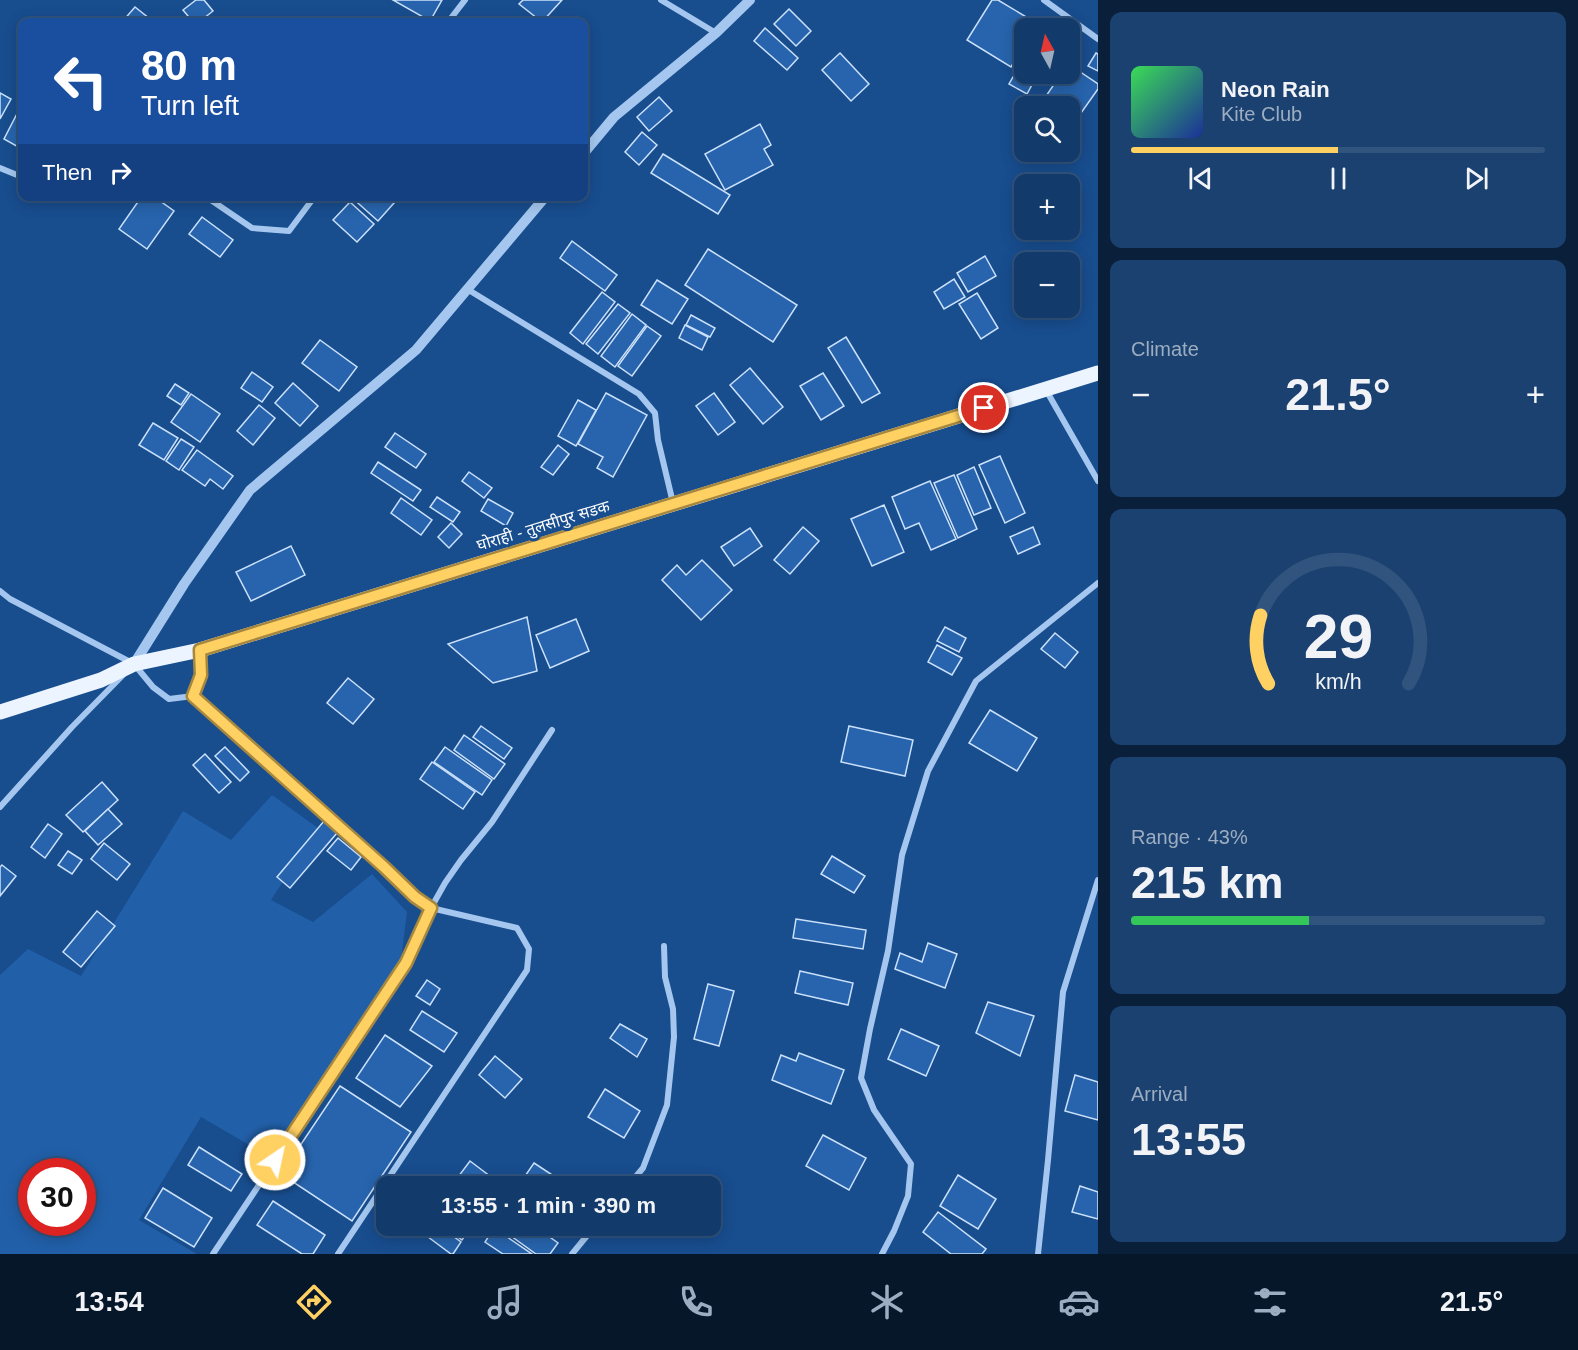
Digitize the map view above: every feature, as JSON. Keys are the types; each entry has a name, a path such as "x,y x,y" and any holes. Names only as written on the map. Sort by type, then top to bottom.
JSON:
{"main road":[{"name":"घोराही - तुलसीपुर सडक","path":"0,711 101,680 134,664 200,650 1098,373"}],"street":[{"path":"451,18 465,0"},
{"path":"661,0 716,33"},
{"path":"588,148 614,117 716,33 750,0"},
{"path":"1044,0 1098,39"},
{"path":"0,168 18,175"},
{"path":"212,201 252,228 289,231 311,201"},
{"path":"0,807 72,727 134,664 184,584 250,490 416,350 542,201"},
{"path":"467,289 639,394 655,413 658,440 673,504"},
{"path":"1046,389 1098,481"},
{"path":"882,1254 908,1196 911,1164 874,1110 861,1078 888,951 902,855 928,771 976,681 1098,583"},
{"path":"0,591 10,599 134,664 153,687 169,699 193,696 415,897 431,908 517,928 529,949 527,970 338,1254"},
{"path":"193,696 201,675 200,650"},
{"path":"213,1254 406,963 445,883 492,822 552,730"},
{"path":"1038,1254 1063,992 1098,880"},
{"path":"636,1176 643,1168 667,1105 674,1036 673,1009 665,977 664,946"},
{"path":"572,1254 587,1236"}],"shaded area":[{"path":"272,795 318,828 271,900 313,922 372,874 407,912 401,961 270,1157 201,1117 139,1220 197,1254 0,1254 0,975 28,949 81,976 183,811 231,840"}],"building":[{"path":"196,0 204,0 213,11 204,18 190,18 183,10"},
{"path":"393,0 442,0 432,18 425,18"},
{"path":"523,0 562,0 546,18 537,18 519,4"},
{"path":"992,0 998,0 1028,18 1014,18 1014,62 1011,67 967,40"},
{"path":"135,7 149,18 125,18"},
{"path":"789,9 811,31 796,46 774,24"},
{"path":"765,28 798,58 787,70 754,41"},
{"path":"840,53 869,84 851,101 822,70"},
{"path":"1096,53 1098,54 1098,71 1088,66"},
{"path":"1080,72 1098,84 1098,89 1080,114 1080,96 1046,96 1054,84 1080,84"},
{"path":"1014,75 1014,84 1032,84 1027,94 1009,84"},
{"path":"0,93 11,99 0,119"},
{"path":"659,97 672,111 649,131 637,117"},
{"path":"18,112 18,147 4,139"},
{"path":"760,124 771,145 764,149 773,165 725,190 705,154"},
{"path":"642,132 657,145 639,165 625,152"},
{"path":"663,154 730,195 718,214 651,173"},
{"path":"139,201 160,201 174,211 147,249 119,229"},
{"path":"356,201 392,201 394,203 378,221"},
{"path":"350,202 374,224 357,242 333,220"},
{"path":"202,217 233,240 220,257 189,234"},
{"path":"572,241 617,275 605,291 560,258"},
{"path":"708,249 797,305 773,342 685,285"},
{"path":"985,256 996,276 968,292 957,273"},
{"path":"954,279 965,297 944,309 934,292"},
{"path":"657,280 688,299 672,324 641,305"},
{"path":"602,292 615,302 583,344 570,333"},
{"path":"977,293 998,328 981,339 959,304"},
{"path":"618,304 630,313 598,354 586,344"},
{"path":"632,314 646,325 615,367 601,356"},
{"path":"691,315 715,328 710,337 686,325"},
{"path":"685,325 708,337 702,350 679,338"},
{"path":"647,326 661,336 632,376 618,366"},
{"path":"846,337 880,393 862,403 828,348"},
{"path":"320,340 357,367 339,391 302,363"},
{"path":"750,368 783,407 763,424 730,385"},
{"path":"252,372 273,387 262,402 241,388"},
{"path":"823,373 844,406 821,420 800,386"},
{"path":"293,383 318,406 300,426 275,403"},
{"path":"175,384 189,393 181,405 167,396"},
{"path":"606,393 647,415 613,477 597,468 603,457 578,444"},
{"path":"714,393 735,422 718,435 696,406"},
{"path":"191,394 220,414 200,442 171,422"},
{"path":"578,400 596,410 576,446 558,436"},
{"path":"259,405 275,418 253,445 237,431"},
{"path":"153,423 178,438 164,460 139,445"},
{"path":"395,433 426,454 416,468 385,447"},
{"path":"181,439 194,447 179,470 166,461"},
{"path":"558,445 569,454 553,475 541,467"},
{"path":"197,450 233,476 223,489 210,479 205,486 182,470"},
{"path":"1000,456 1025,513 1005,523 979,465"},
{"path":"378,462 421,490 413,501 371,473"},
{"path":"974,467 991,508 974,515 957,475"},
{"path":"469,472 492,488 484,498 462,481"},
{"path":"954,475 977,529 958,538 934,483"},
{"path":"930,481 956,539 931,550 919,523 905,529 892,497"},
{"path":"437,497 460,512 453,522 430,507"},
{"path":"401,498 432,520 421,535 391,513"},
{"path":"488,499 513,513 506,526 481,511"},
{"path":"884,505 904,552 872,566 851,519"},
{"path":"451,523 462,534 449,548 438,537"},
{"path":"803,527 819,541 790,574 774,560"},
{"path":"1033,527 1040,544 1018,554 1010,537"},
{"path":"750,528 762,546 734,566 721,547"},
{"path":"291,546 305,575 251,601 236,572"},
{"path":"702,560 732,590 701,620 662,580 677,565 686,575"},
{"path":"527,617 537,671 493,683 448,644"},
{"path":"576,619 589,651 550,668 536,635"},
{"path":"945,627 966,638 959,652 937,641"},
{"path":"1055,633 1078,652 1065,668 1041,649"},
{"path":"937,645 962,658 952,675 928,662"},
{"path":"348,678 374,699 353,724 327,703"},
{"path":"990,710 1037,738 1017,771 969,743"},
{"path":"481,726 512,748 504,759 473,737"},
{"path":"849,726 913,740 905,776 841,762"},
{"path":"464,735 505,764 494,779 454,750"},
{"path":"225,747 249,772 240,781 215,756"},
{"path":"445,747 492,780 482,795 434,762"},
{"path":"205,754 231,782 219,793 193,765"},
{"path":"432,762 475,792 463,809 420,779"},
{"path":"102,782 118,800 83,832 66,815"},
{"path":"108,809 122,824 98,845 85,831"},
{"path":"324,821 337,833 290,888 277,877"},
{"path":"48,824 62,834 45,858 31,847"},
{"path":"338,838 361,857 351,870 327,851"},
{"path":"104,843 130,864 117,880 91,859"},
{"path":"68,851 82,860 72,874 58,865"},
{"path":"832,856 865,876 854,893 821,874"},
{"path":"2,865 16,876 0,896 0,867"},
{"path":"97,911 115,926 81,967 63,952"},
{"path":"796,919 866,930 863,949 793,938"},
{"path":"928,943 957,954 945,988 895,969 900,953 922,962"},
{"path":"800,971 853,983 848,1005 795,993"},
{"path":"427,980 440,989 430,1005 416,996"},
{"path":"708,984 734,991 719,1046 694,1039"},
{"path":"988,1002 1034,1016 1020,1056 976,1033"},
{"path":"422,1011 457,1033 444,1052 410,1030"},
{"path":"620,1024 647,1039 637,1057 610,1038"},
{"path":"901,1029 939,1046 926,1076 888,1059"},
{"path":"385,1035 432,1066 400,1107 356,1078"},
{"path":"799,1053 844,1070 831,1104 772,1080 781,1055 796,1061"},
{"path":"495,1056 522,1079 505,1098 479,1075"},
{"path":"1075,1075 1098,1082 1098,1120 1065,1111"},
{"path":"340,1086 411,1132 382,1176 376,1176 376,1185 352,1221 281,1174"},
{"path":"605,1089 640,1111 624,1138 588,1117"},
{"path":"823,1135 866,1158 849,1190 806,1166"},
{"path":"199,1147 242,1174 231,1191 188,1165"},
{"path":"470,1161 490,1176 459,1176"},
{"path":"534,1163 554,1176 525,1176"},
{"path":"958,1175 996,1199 978,1229 940,1206"},
{"path":"1080,1186 1098,1192 1098,1219 1072,1212"},
{"path":"163,1188 212,1218 194,1247 145,1218"},
{"path":"273,1201 325,1235 313,1254 302,1254 257,1225"},
{"path":"938,1212 986,1249 982,1254 951,1254 923,1232"},
{"path":"427,1236 453,1236 461,1242 451,1254"},
{"path":"489,1236 506,1236 532,1254 503,1254 485,1242"},
{"path":"511,1236 548,1236 558,1243 550,1254 536,1254"}],"route":[{"path":"275,1160 406,963 431,908 415,897 193,696 201,675 200,650 984,408"}]}
